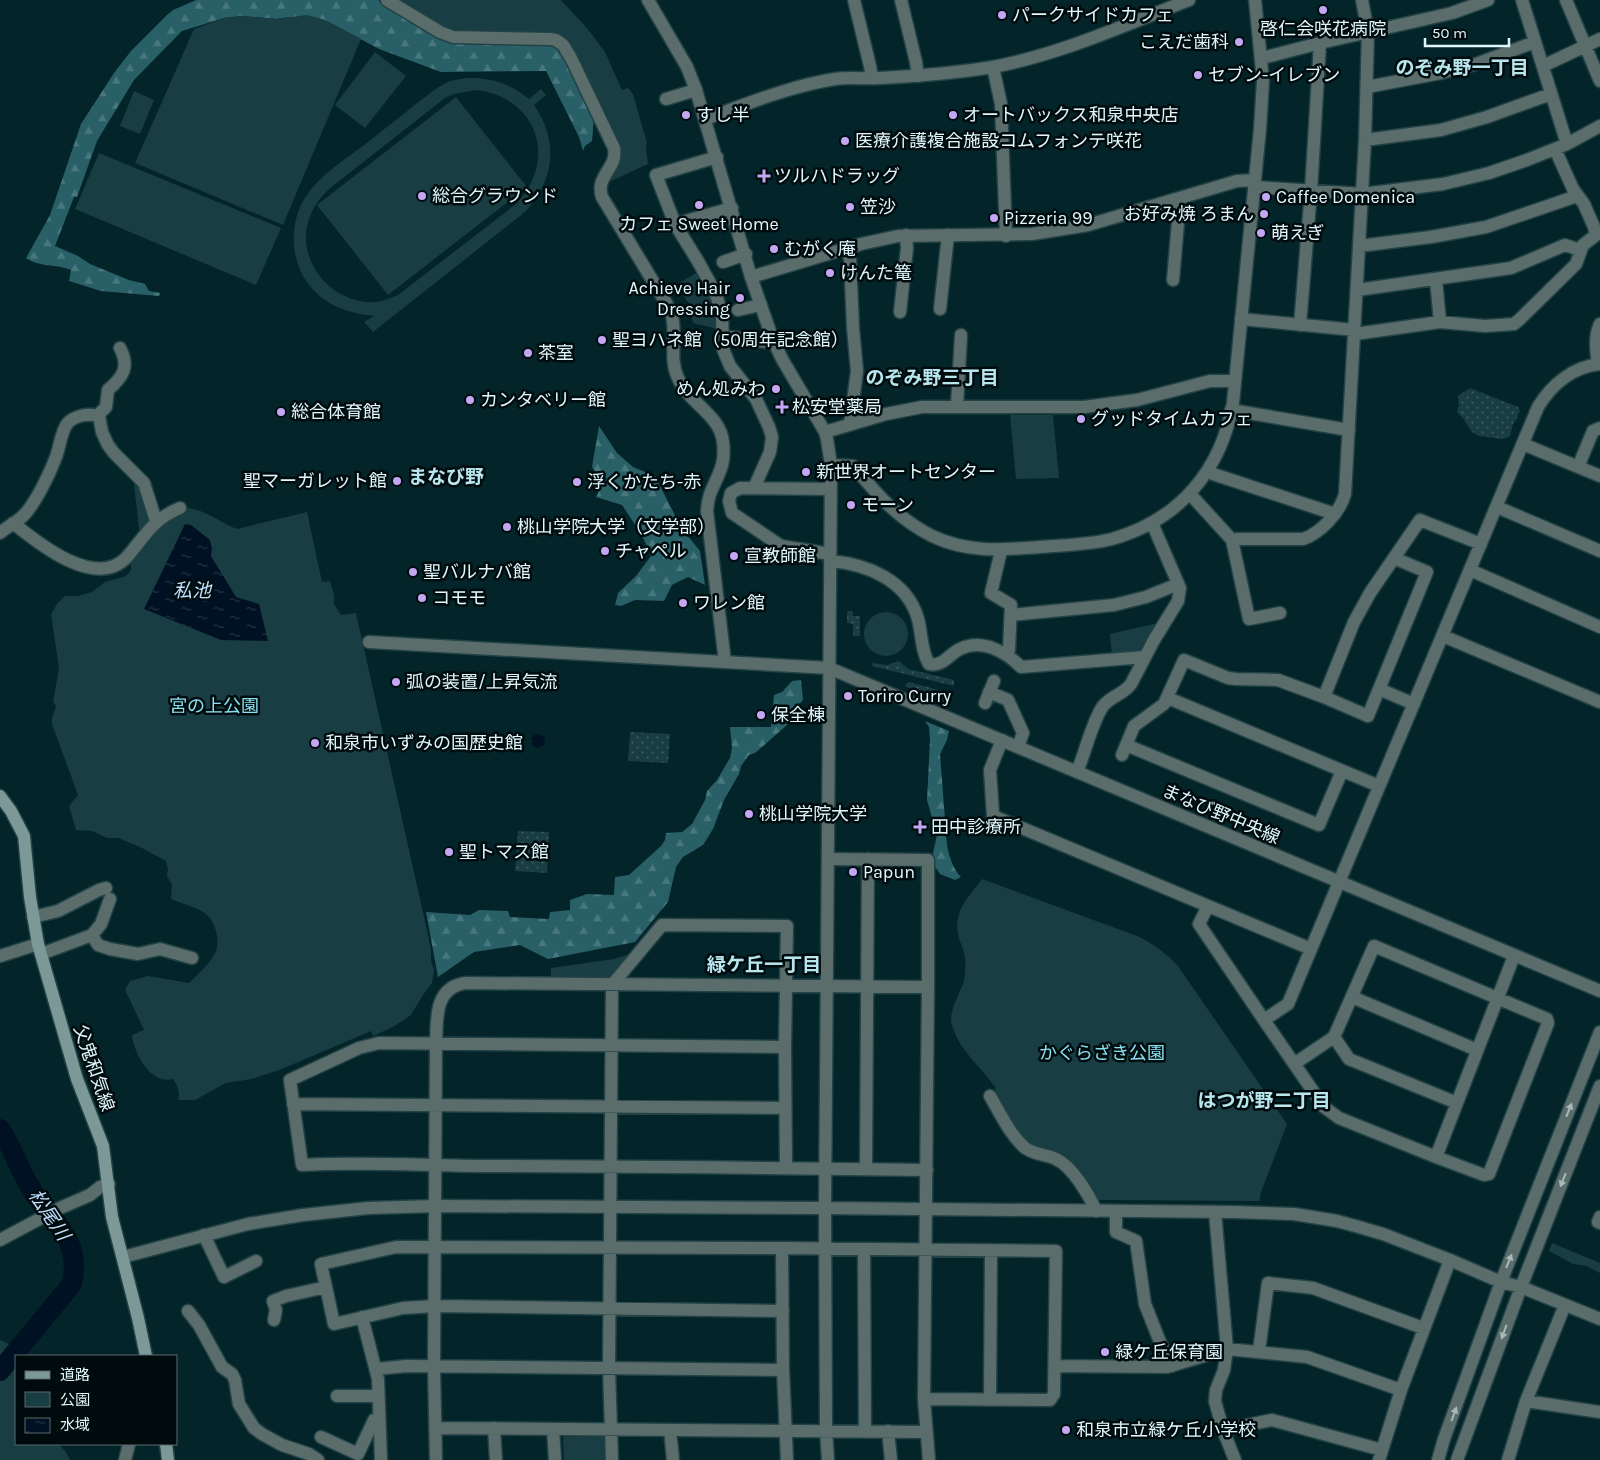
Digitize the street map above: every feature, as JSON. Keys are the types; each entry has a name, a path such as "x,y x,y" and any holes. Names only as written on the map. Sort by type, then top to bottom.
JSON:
{"main road":[{"name":"父鬼和気線","path":"0,796 11,811 24,836 33,917 39,949 77,1079 103,1146 112,1217 124,1258 146,1355"},
{"path":"166,1445 168,1460"}],"street":[{"path":"387,0 440,32 453,37 556,40 567,50 576,67 614,148 615,159 601,180 600,189 602,197 671,311 675,329 673,362 678,380 692,399 715,421 722,434 724,458 708,495 707,511 725,662"},
{"path":"648,0 687,67 696,90 746,254 751,277 773,340 828,439 831,465 825,1169 826,1431 828,1460"},
{"path":"854,0 872,78"},
{"path":"901,0 918,76"},
{"path":"705,119 799,86 838,78 918,76 993,67 1061,50 1189,0"},
{"path":"831,465 853,466 876,494 898,515 933,536 961,546 1001,550 1111,539 1152,523 1167,514 1190,494 1209,471 1225,434 1231,410 1235,380 1255,183 1263,81 1255,0"},
{"path":"1232,540 1238,538 1303,539 1319,530 1334,514 1345,494 1367,87 1368,32 1362,0"},
{"path":"1262,58 1320,42 1452,13 1488,0"},
{"path":"1522,0 1567,144"},
{"path":"1566,0 1600,81"},
{"path":"1543,66 1600,39"},
{"path":"1300,325 1311,192 1320,42"},
{"path":"1367,87 1441,73 1476,64 1535,42"},
{"path":"993,67 1001,104 1006,236"},
{"path":"666,99 696,90"},
{"path":"1365,140 1441,130 1487,117 1551,94"},
{"path":"751,277 876,240 906,235 1006,236 1088,225 1237,181 1311,192 1362,194 1466,180 1511,166 1555,149 1600,127"},
{"path":"1241,320 1355,332 1440,322 1485,326 1514,324 1576,264 1583,245 1596,235 1584,204 1577,196 1555,149"},
{"path":"717,158 656,175 675,224 699,262 716,294 722,315 723,349 730,366 756,399 772,436 770,452 754,488"},
{"path":"1359,246 1431,237 1486,227 1577,196"},
{"path":"1173,280 1180,254 1177,200"},
{"path":"675,224 732,208"},
{"path":"900,312 907,248 906,235"},
{"path":"940,309 947,288 948,235"},
{"path":"1357,290 1511,268 1566,245 1580,250"},
{"path":"847,248 850,258 853,328 857,363 850,424"},
{"path":"723,262 746,254"},
{"path":"1436,280 1440,322"},
{"path":"738,310 761,304"},
{"path":"1264,1020 1288,1004 1538,407 1552,387 1577,370 1599,364 1596,342 1600,324"},
{"path":"957,406 966,358 961,335"},
{"path":"722,336 767,342 773,340"},
{"path":"120,348 124,359 124,372 121,378 108,390 106,408 99,416 102,432 114,453 144,483 156,521"},
{"path":"825,432 907,409 922,407 1059,407 1101,405 1137,400 1210,381 1235,380"},
{"path":"1231,410 1349,430"},
{"path":"0,533 23,516 36,497 56,459 64,429 68,422 73,418 93,414 99,416"},
{"path":"1578,466 1593,430 1600,428"},
{"path":"1523,444 1600,476"},
{"path":"1209,471 1212,474 1334,514"},
{"path":"830,489 740,488 731,493 729,501 732,513 781,546 864,567 880,574 895,584 903,591 914,608 929,664 934,665 944,662 960,648 986,646 1006,654 1021,667 1144,657"},
{"path":"1190,494 1232,540 1249,619 1280,613"},
{"path":"1497,507 1600,551"},
{"path":"13,523 29,536 64,557 85,566 98,569 111,568 123,561 156,521 180,508"},
{"path":"1324,697 1354,622 1370,593 1420,520 1481,544"},
{"path":"1077,772 1103,707 1114,696 1128,688 1144,657 1178,602 1180,592 1178,584 1152,523"},
{"path":"1001,550 991,593 1011,605 1010,650 1006,654"},
{"path":"1342,771 1319,825 1124,750 1134,726 1164,704 1168,698 1184,660 1228,678 1278,680 1368,716 1427,572 1394,558"},
{"path":"1470,570 1600,627"},
{"path":"1011,615 1114,605 1146,597 1178,584"},
{"path":"1443,636 1600,702"},
{"name":"まなび野中央線","path":"369,642 829,668 1600,991"},
{"path":"1379,689 1414,704"},
{"path":"989,692 1008,700 1023,733 1018,747"},
{"path":"1168,698 1379,786"},
{"path":"1002,740 990,770 993,816 1311,949"},
{"path":"828,859 928,860 924,1400 929,1460"},
{"path":"866,1169 868,859"},
{"path":"0,956 39,949 92,935 101,924 108,893 99,890 58,911 33,917"},
{"path":"1208,906 1199,924 1294,1064 1324,1107 1340,1118 1484,1175 1489,1174 1548,1023 1547,1019 1374,946 1334,1037 1294,1064"},
{"path":"612,1460 609,1369 612,985 662,925 788,926 784,1108 786,1168"},
{"path":"92,935 98,945 110,949 138,954 160,949 192,958"},
{"path":"1436,1157 1514,956"},
{"path":"436,1460 434,1367 436,1044 437,1012 440,1003 449,990 457,984 465,983 928,987"},
{"path":"1352,998 1477,1050"},
{"path":"1438,1460 1501,1282 1600,1032"},
{"path":"1334,1037 1349,1059 1457,1103"},
{"path":"785,1047 379,1043 360,1048 290,1080 302,1165 330,1163 436,1166 927,1170"},
{"path":"1458,1460 1521,1288 1600,1086"},
{"path":"990,1096 1009,1129 1019,1142 1031,1152 1056,1159 1070,1169 1092,1201 1096,1211"},
{"path":"293,1104 784,1108"},
{"path":"3,1239 60,1208 90,1195 100,1186 109,1184"},
{"path":"124,1258 248,1224 302,1214 368,1208 436,1206 825,1208 1274,1213 1337,1221 1383,1234 1501,1282 1600,1319"},
{"path":"1116,1211 1116,1232 1136,1241 1145,1304 1164,1352 1172,1366"},
{"path":"1215,1212 1227,1349 1224,1370 1216,1390 1215,1401 1222,1430 1235,1460"},
{"path":"1600,1217 1598,1222 1600,1223"},
{"path":"204,1235 219,1279 256,1261"},
{"path":"783,1311 435,1306 403,1308 334,1324 321,1264 396,1247 436,1246 1056,1251 1054,1394 1050,1400 924,1400"},
{"path":"782,1248 783,1370 787,1460"},
{"path":"864,1249 865,1431"},
{"path":"990,1250 990,1400"},
{"path":"1222,1430 1272,1420 1380,1455 1400,1390 1450,1260"},
{"path":"1259,1351 1268,1284 1312,1288 1423,1328"},
{"path":"274,1320 276,1310 274,1301 286,1296 326,1287"},
{"path":"1508,1460 1526,1401 1565,1305"},
{"path":"188,1311 222,1367 232,1374 235,1380 239,1404 254,1428 282,1445 309,1454 318,1460"},
{"path":"362,1317 376,1369 381,1460"},
{"path":"1055,1366 1168,1367 1227,1349 1259,1351 1307,1357 1400,1390"},
{"path":"376,1369 406,1366 783,1370"},
{"path":"337,1396 378,1396"},
{"path":"1526,1401 1600,1412"},
{"path":"321,1437 341,1452 358,1454 374,1420 379,1420"},
{"path":"435,1428 926,1432"},
{"path":"494,1428 496,1460"},
{"path":"553,1429 555,1460"},
{"path":"670,1430 673,1460"},
{"path":"888,1431 891,1460"},
{"path":"125,1460 128,1445"}],"green space":[{"path":"196,0 378,0 441,37 553,44 563,52 594,118 592,141 585,146 583,151 579,137 546,71 441,72 379,49 325,20 242,16 224,18 182,31 134,80 97,141 77,197 74,197 55,246 78,256 90,264 129,280 145,284 149,291 160,293 159,296 101,291 69,281 71,270 36,263 26,258 50,215 81,124 114,73 131,51 167,15 173,10"},
{"path":"395,0 561,0 587,28 605,52 622,90 628,88 633,94 647,143 648,164 607,183 618,161 566,42 450,31"},
{"path":"307,15 325,20 361,39 283,225 135,163 194,29 224,18 242,16 276,19"},
{"path":"375,52 406,76 365,128 335,105"},
{"name":"総合グラウンド","path":"466,78 491,80 515,89 529,99 541,89 546,95 534,105 542,119 550,146 548,174 543,187 525,212 373,332 364,322 374,316 342,309 323,299 308,284 302,274 295,252 294,229 296,218 305,197 325,175 428,94 450,81","holes":["477,90 498,95 515,105 527,118 535,134 538,151 536,169 529,187 516,204 398,295 376,302 359,301 344,296 330,287 311,262 307,246 306,230 311,214 323,195 445,98 454,94"]},
{"path":"134,91 154,100 140,134 120,126"},
{"name":"総合グラウンド","path":"456,97 527,187 388,295 317,205"},
{"path":"99,153 281,228 256,285 75,209"},
{"path":"700,271 713,296 718,329 693,323 689,304 677,284"},
{"path":"1470,388 1518,407 1520,411 1513,424 1510,436 1503,439 1479,436 1472,432 1457,412 1459,406 1458,396"},
{"path":"1010,415 1053,415 1059,478 1016,479"},
{"path":"599,426 617,453 633,467 655,476 682,529 700,551 705,585 688,577 672,585 664,601 635,600 621,606 615,605 618,593 636,576 651,556 642,535 622,505 596,497 603,483 592,467"},
{"path":"133,476 138,481 151,521 140,537"},
{"name":"宮の上公園","path":"188,508 201,511 237,529 307,512 322,582 330,581 334,595 334,604 341,615 356,613 427,930 434,970 432,983 411,1015 393,1027 373,1036 371,1031 282,1069 252,1079 226,1083 195,1100 178,1100 178,1089 173,1079 165,1080 150,1072 136,1050 132,1035 144,1030 125,990 130,981 148,976 189,983 212,959 217,946 216,931 210,918 203,912 171,899 172,885 167,876 166,861 118,838 107,838 92,831 76,830 69,806 78,795 52,724 56,706 53,702 59,668 51,614 65,596 78,596 92,592 105,582 126,576 131,570 130,560 171,514"},
{"path":"847,611 852,611 853,616 860,616 860,636 853,636 853,624 847,623"},
{"path":"886,612 898,616 904,622 908,634 904,646 898,652 886,656 874,652 868,646 864,634 868,622 874,616"},
{"path":"1158,623 1142,652 1112,656 1110,634"},
{"path":"899,661 908,669 954,680 954,686 872,666 873,663 887,665"},
{"path":"801,680 803,700 791,713 787,725 755,753 749,755 741,766 739,774 724,800 713,829 703,845 683,857 676,867 668,902 635,942 548,959 520,945 474,952 438,977 426,912 470,915 479,910 508,911 510,917 549,919 550,912 570,910 570,900 587,894 614,895 615,877 629,875 661,846 665,840 666,833 682,832 692,824 705,800 707,791 717,780 730,758 732,748 730,727 771,727 774,695 782,692 792,681"},
{"path":"909,682 946,692 947,703 905,686"},
{"path":"925,721 949,731 940,754 947,845 952,862 961,877 955,880 940,874 934,865 933,853 937,835 927,800 930,740 929,727"},
{"path":"630,732 670,734 668,763 628,761"},
{"path":"518,831 549,832 547,873 515,871"},
{"name":"かぐらざき公園","path":"982,879 1137,936 1159,949 1178,966 1287,1124 1260,1195 1260,1201 1094,1200 1045,1153 1022,1140 996,1098 995,1087 965,1050 955,1034 951,1019 965,974 965,958 957,929 958,918 965,902"},
{"path":"629,954 611,977 606,979 551,979 551,968 614,959"},
{"path":"1552,1243 1600,1263 1600,1273 1586,1266 1573,1264 1549,1251"},
{"path":"0,1340 23,1355 15,1355 15,1445 59,1445 66,1452 70,1460 0,1460"},
{"path":"566,1435 603,1435 606,1438 607,1460 564,1460 563,1438"}],"water":[{"name":"私池","path":"185,524 191,525 210,540 211,556 236,597 259,604 268,641 221,640 144,609"},
{"path":"535,734 541,734 545,741 541,748 535,748 531,744 531,738"}],"waterway":[{"name":"松尾川","path":"0,1129 29,1185 68,1241 74,1267 72,1284 0,1371"}],"place":[{"name":"啓仁会咲花病院","path":"1323,10"},
{"name":"パークサイドカフェ","path":"1002,15"},
{"name":"こえだ歯科","path":"1239,42"},
{"name":"セブン-イレブン","path":"1198,75"},
{"name":"すし半","path":"686,115"},
{"name":"オートバックス和泉中央店","path":"953,115"},
{"name":"医療介護複合施設コムフォンテ咲花","path":"845,141"},
{"name":"ツルハドラッグ","path":"764,176"},
{"name":"総合グラウンド","path":"422,196"},
{"name":"Caffee Domenica","path":"1266,197"},
{"name":"カフェ Sweet Home","path":"699,205"},
{"name":"笠沙","path":"850,207"},
{"name":"お好み焼 ろまん","path":"1264,214"},
{"name":"Pizzeria 99","path":"994,218"},
{"name":"萌えぎ","path":"1261,233"},
{"name":"むがく庵","path":"774,249"},
{"name":"けんた篭","path":"830,273"},
{"name":"Achieve Hair Dressing","path":"740,298"},
{"name":"聖ヨハネ館（50周年記念館）","path":"602,340"},
{"name":"茶室","path":"528,353"},
{"name":"めん処みわ","path":"776,389"},
{"name":"カンタベリー館","path":"470,400"},
{"name":"松安堂薬局","path":"782,407"},
{"name":"総合体育館","path":"281,412"},
{"name":"グッドタイムカフェ","path":"1081,419"},
{"name":"新世界オートセンター","path":"806,472"},
{"name":"聖マーガレット館","path":"397,481"},
{"name":"浮くかたち-赤","path":"577,482"},
{"name":"モーン","path":"851,505"},
{"name":"桃山学院大学（文学部）","path":"507,527"},
{"name":"チャペル","path":"605,551"},
{"name":"宣教師館","path":"734,556"},
{"name":"聖バルナバ館","path":"413,572"},
{"name":"コモモ","path":"422,598"},
{"name":"ワレン館","path":"683,603"},
{"name":"弧の装置/上昇気流","path":"396,682"},
{"name":"Toriro Curry","path":"848,696"},
{"name":"保全棟","path":"761,715"},
{"name":"和泉市いずみの国歴史館","path":"315,743"},
{"name":"桃山学院大学","path":"749,814"},
{"name":"田中診療所","path":"920,827"},
{"name":"聖トマス館","path":"449,852"},
{"name":"Papun","path":"853,872"},
{"name":"緑ケ丘保育園","path":"1105,1352"},
{"name":"和泉市立緑ケ丘小学校","path":"1066,1430"}],"district":[{"name":"のぞみ野一丁目","path":"1462,68"},
{"name":"のぞみ野三丁目","path":"932,378"},
{"name":"まなび野","path":"446,477"},
{"name":"緑ケ丘一丁目","path":"764,965"},
{"name":"はつが野二丁目","path":"1264,1101"}]}
